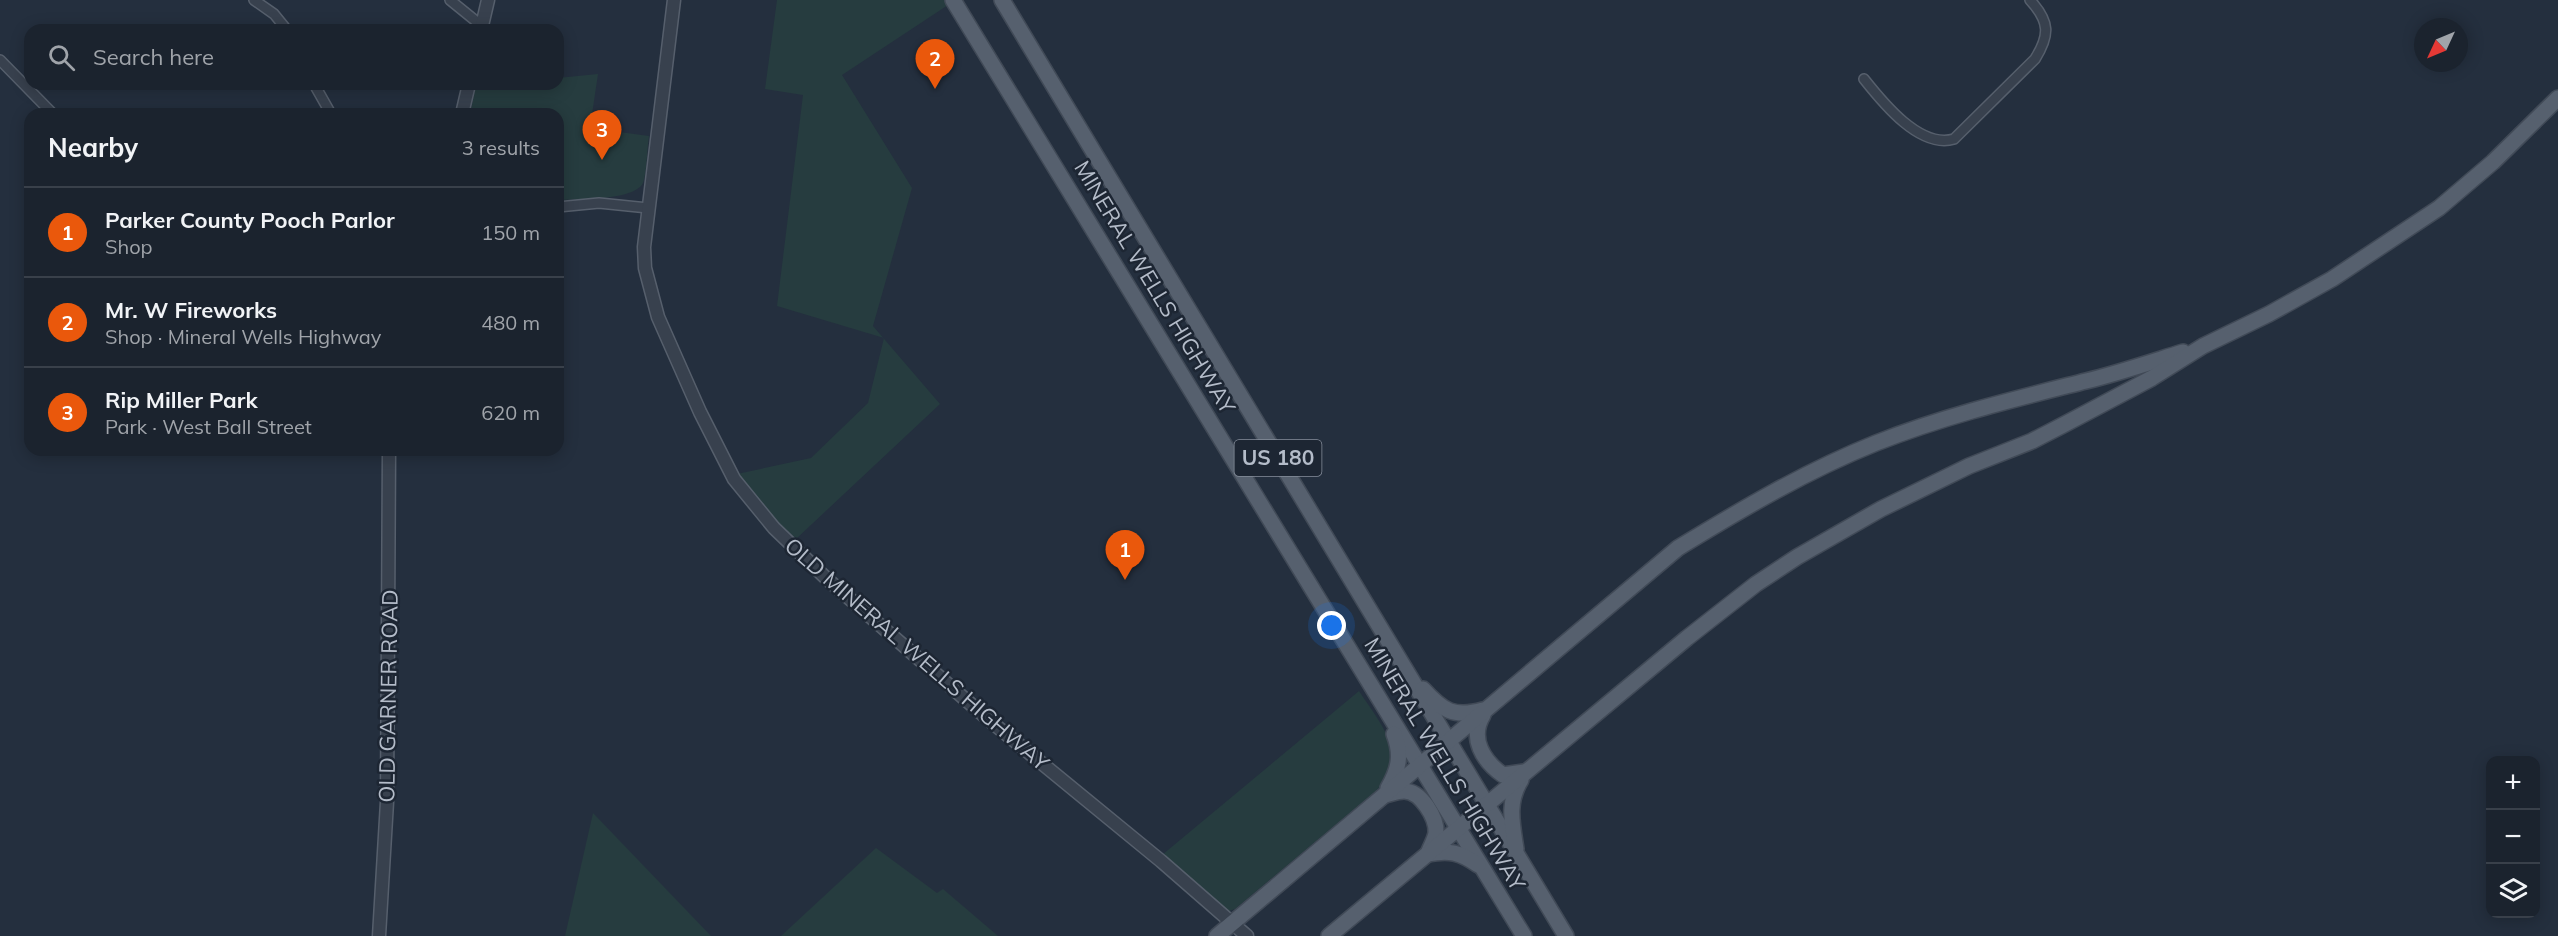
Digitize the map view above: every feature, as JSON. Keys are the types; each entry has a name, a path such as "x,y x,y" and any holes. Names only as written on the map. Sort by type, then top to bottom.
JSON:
{"main road":[{"name":"MINERAL WELLS HIGHWAY","path":"953,0 1524,936"},
{"name":"MINERAL WELLS HIGHWAY","path":"1002,0 1566,936"},
{"path":"1329,936 1687,638 1756,584 1797,557 1899,500 1969,466 2032,441 2107,403 2203,346 2269,314 2332,279 2439,208 2493,162 2558,98"},
{"path":"1217,936 1678,549 1758,500 1875,443 1932,423 2088,381 2203,346"},
{"path":"1407,672 1441,706 1452,713 1468,714 1486,710"},
{"path":"1486,710 1478,723 1476,734 1480,750 1494,769 1503,775 1526,772"},
{"path":"1383,795 1396,774 1400,758 1398,744 1386,711"},
{"path":"1517,857 1511,804 1514,791 1526,772"},
{"path":"1383,795 1404,790 1414,794 1424,804 1434,818 1436,834 1428,854"},
{"path":"1428,854 1446,850 1457,853 1482,869"}],"street":[{"path":"254,0 274,14 282,24"},
{"path":"450,0 477,24"},
{"path":"483,24 488,0"},
{"name":"OLD MINERAL WELLS HIGHWAY","path":"674,0 648,208 644,247 645,268 658,317 700,412 735,479 774,528 827,579 994,724 1161,861 1247,936"},
{"path":"1864,79 1913,130 1927,138 1944,142 1954,139 2035,59 2042,48 2048,31 2041,11 2030,0"},
{"path":"0,60 24,84"},
{"path":"29,90 47,108"},
{"path":"317,90 328,108"},
{"path":"463,108 468,90"},
{"path":"564,206 599,203 648,208"},
{"name":"OLD GARNER ROAD","path":"380,936 387,802 390,557 386,456"}],"green space":[{"path":"777,0 944,0 948,5 842,75 912,188 873,326 883,338 777,306 803,95 765,89"},
{"path":"598,74 590,128 649,136 643,183 638,189 604,198 564,200 564,108 471,108 475,90 564,90 564,77"},
{"path":"884,339 940,404 796,539 771,516 737,474 811,458 868,403"},
{"path":"1359,691 1389,740 1392,761 1387,777 1376,791 1235,909 1223,910 1162,855"},
{"path":"593,813 711,936 565,936"},
{"path":"876,848 937,893 943,889 998,936 781,936"}],"place":[{"name":"Mr. W Fireworks","path":"935,89"},
{"name":"Rip Miller Park","path":"602,160"},
{"name":"Parker County Pooch Parlor","path":"1125,580"}]}
